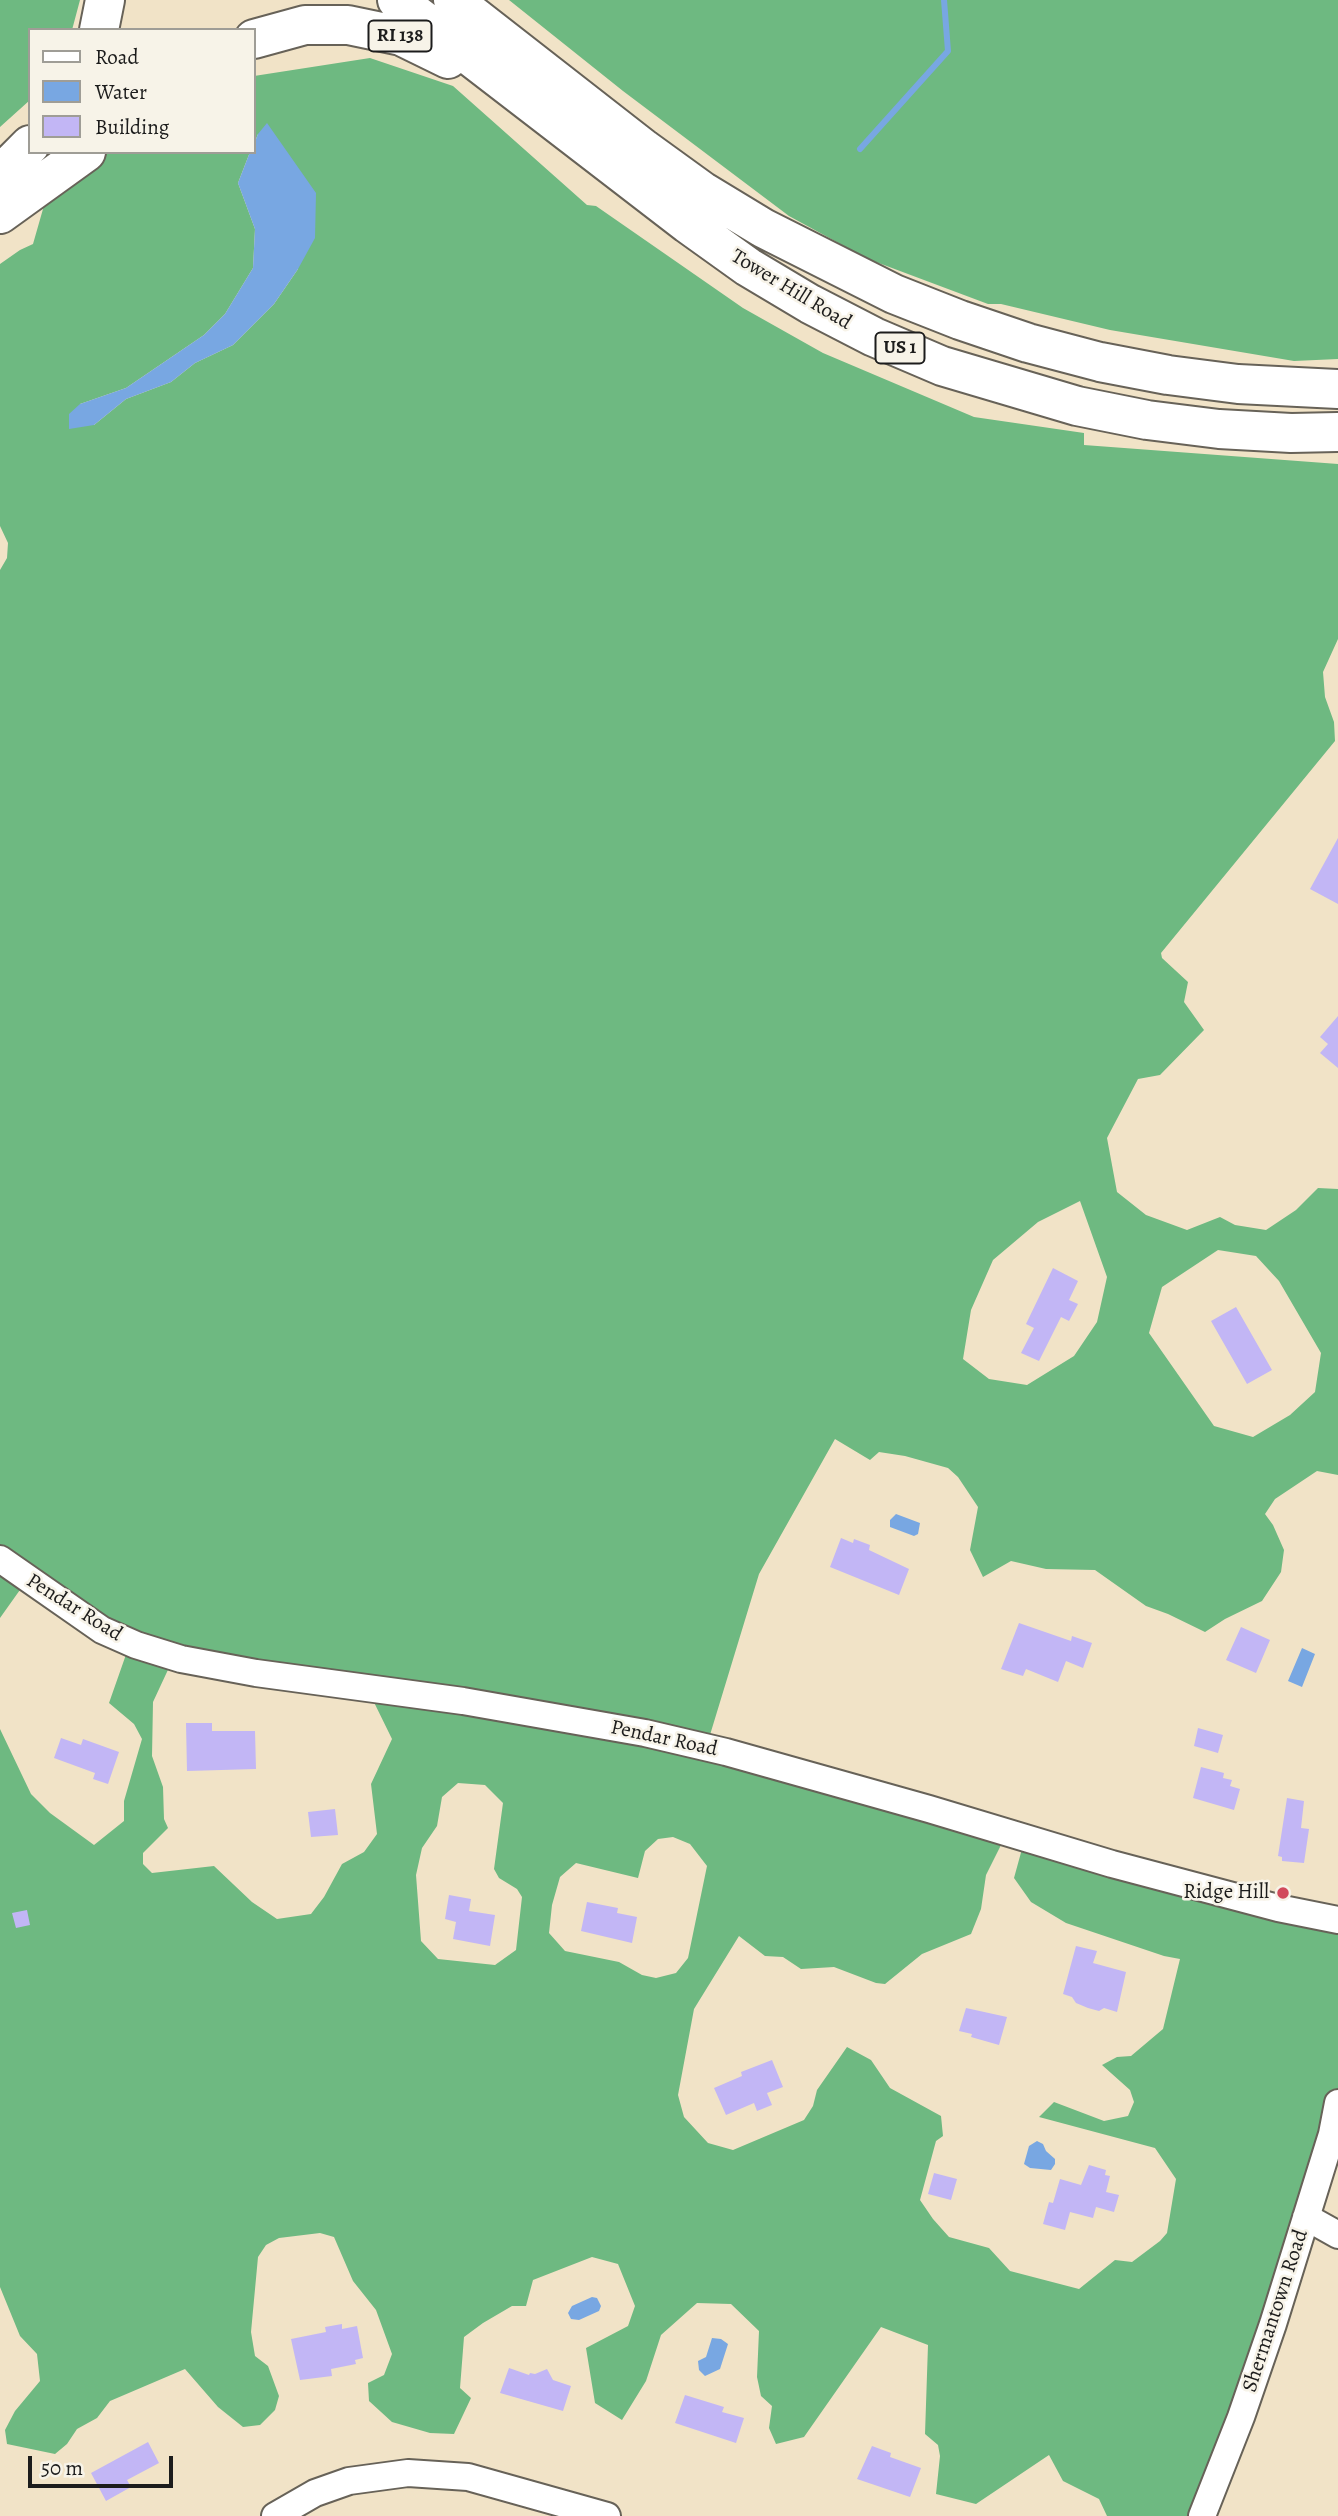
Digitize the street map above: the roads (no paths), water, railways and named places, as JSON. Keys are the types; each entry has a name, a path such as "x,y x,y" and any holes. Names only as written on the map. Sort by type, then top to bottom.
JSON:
{"highway":[{"path":"99,28 105,0"},
{"name":"Tower Hill Road","path":"397,0 762,228 894,294 1028,343 1100,362 1238,384 1335,389"},
{"name":"Tower Hill Road","path":"453,0 545,94 688,224 748,267 810,304 874,337 942,366 1077,407 1147,420 1219,429 1291,433 1334,432"},
{"path":"480,0 545,94"},
{"name":"RI 138","path":"256,38 305,25 348,25 382,31 545,94"},
{"path":"0,175 28,147"},
{"path":"0,214 83,154"}],"street":[{"path":"1334,432 1335,389"},
{"name":"Pendar Road","path":"0,1559 102,1630 136,1645 181,1659 256,1673 463,1701 645,1733 726,1752 1112,1864 1278,1908 1338,1920"},
{"name":"Shermantown Road","path":"1202,2516 1245,2405 1335,2135 1338,2103"},
{"path":"1306,2217 1338,2235"},
{"path":"275,2516 315,2493 338,2485 408,2473 468,2477 607,2516"}],"water":[{"path":"267,123 316,193 315,238 298,269 274,304 233,345 195,363 171,382 126,399 94,425 69,429 69,414 80,404 126,388 204,335 225,314 253,268 255,229 238,183 249,154 256,154 258,134"},
{"path":"896,1514 920,1523 918,1534 914,1536 890,1527 890,1520"},
{"path":"1302,1648 1315,1654 1302,1687 1288,1681"},
{"path":"1037,2141 1043,2144 1055,2159 1051,2170 1030,2168 1024,2164 1029,2146"},
{"path":"592,2297 597,2298 601,2306 599,2311 579,2320 571,2319 568,2313 572,2306"},
{"path":"712,2338 721,2339 728,2344 720,2369 705,2376 699,2370 698,2361 706,2357"}],"waterway":[{"path":"860,149 948,51 944,0"}],"place":[{"name":"Ridge Hill","path":"1283,1893"}]}
